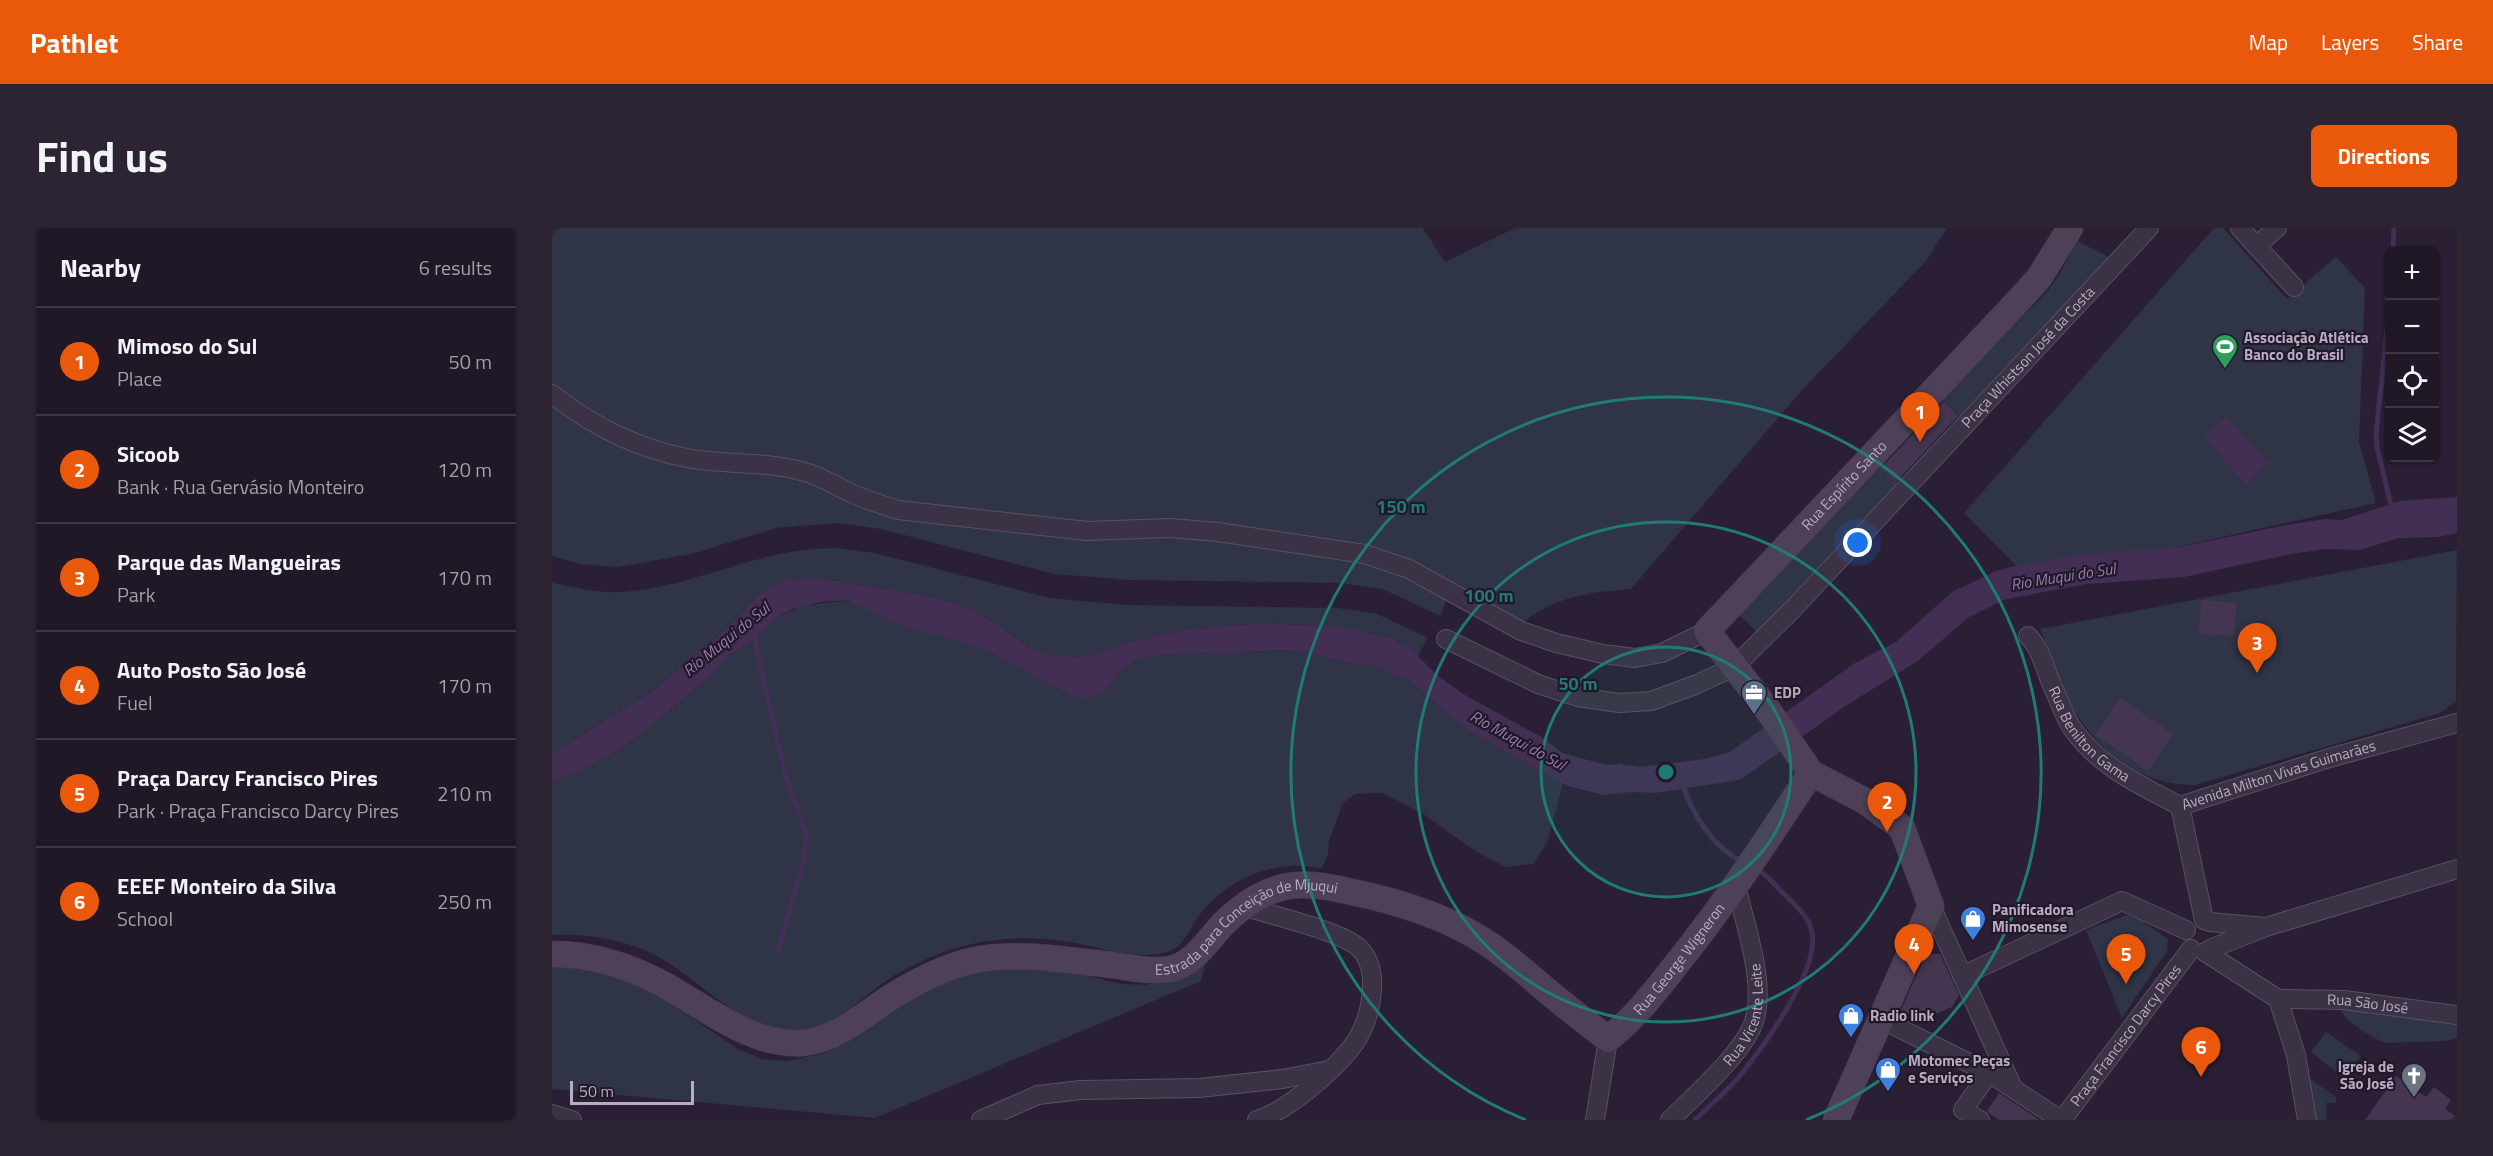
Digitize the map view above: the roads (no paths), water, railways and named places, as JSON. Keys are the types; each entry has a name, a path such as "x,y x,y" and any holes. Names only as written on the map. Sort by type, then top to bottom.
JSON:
{"main road":[{"name":"Rua Espírito Santo","path":"1707,631 2027,291 2051,260 2070,228"},
{"path":"1707,631 1770,713 1804,763 1865,801 1902,828 1931,906 1836,1120"},
{"name":"Rua George Wigneron","path":"1608,1039 1625,1026 1645,1005 1745,873 1804,763"},
{"name":"Estrada para Conceição de Mjuqui","path":"552,954 589,956 628,969 657,981 750,1034 780,1041 804,1043 828,1036 894,995 937,973 965,962 1043,957 1155,971 1176,968 1191,960 1225,922 1244,906 1277,889 1304,884 1337,888 1393,901 1430,913 1473,934 1505,956 1608,1039"}],"street":[{"name":"Praça Whistson José da Costa","path":"1446,639 1538,684 1578,697 1619,703 1651,701 1695,685 1734,667 1792,610 2148,228"},
{"path":"2240,228 2294,287"},
{"path":"2256,246 2277,228"},
{"path":"552,394 607,432 638,444 687,458 800,470 873,502 898,510 1087,531 1170,528 1206,531 1365,554 1409,569 1521,631 1556,643 1603,654 1635,658 1662,653 1707,631"},
{"name":"Rua Benilton Gama","path":"2028,636 2036,644 2051,684 2072,727 2094,754 2121,775 2180,806"},
{"name":"Avenida Milton Vivas Guimarães","path":"2206,921 2180,806 2326,759 2457,723"},
{"path":"2202,950 2266,927 2457,869"},
{"name":"Rua Vicente Leite","path":"1670,1120 1708,1083 1747,1036 1755,1018 1756,974 1745,873"},
{"path":"1962,976 2122,901 2186,930"},
{"path":"1244,906 1344,938 1361,949 1369,963 1373,979 1371,1002 1365,1024 1352,1047 1295,1100 1271,1116 1257,1120"},
{"path":"1931,906 2013,1088"},
{"path":"2266,927 2206,921 2193,922 2186,930 2185,940 2278,999 2296,1054 2307,1120"},
{"path":"2202,950 2216,941 2217,936 2213,926 2206,921"},
{"name":"Praça Francisco Darcy Pires","path":"2061,1120 2202,950"},
{"name":"Rua São José","path":"2278,999 2344,1000 2457,1015"},
{"path":"1881,1019 1989,1073 2061,1120"},
{"path":"1595,1120 1608,1039"},
{"path":"981,1120 1038,1095 1081,1090 1199,1088 1283,1079 1329,1070"},
{"path":"1980,1120 1963,1110 1989,1073"},
{"path":"552,1114 572,1120"}],"water":[{"path":"2226,417 2269,462 2246,485 2204,437"},
{"name":"Rio Muqui do Sul","path":"2457,497 2457,533 2438,537 2399,538 2360,550 2326,549 2291,554 2184,577 2088,584 2006,599 1969,617 1918,661 1850,703 1740,780 1655,793 1634,792 1604,795 1568,786 1466,730 1410,681 1373,666 1349,663 1304,652 1276,650 1231,654 1183,653 1139,658 1120,671 1104,693 1083,699 1070,695 983,649 904,627 848,600 821,602 793,609 778,617 746,646 730,655 700,685 643,733 610,755 574,774 552,782 552,754 655,689 729,626 760,593 788,579 818,578 924,595 964,606 997,624 1031,649 1055,657 1075,657 1098,653 1125,643 1188,629 1265,623 1344,627 1391,638 1411,649 1438,676 1465,695 1545,739 1562,753 1606,765 1641,767 1704,759 1730,752 1855,663 1896,642 1952,592 1996,571 2084,554 2180,547 2286,525 2325,519 2342,520 2400,501"}],"waterway":[{"path":"2393,246 2394,228"},
{"path":"2385,349 2376,434 2392,510"},
{"name":"Rio Muqui do Sul","path":"755,633 785,774 806,832 804,859 778,951"},
{"path":"1682,783 1698,818 1713,839 1742,862"},
{"path":"1695,1120 1738,1078 1774,1030 1798,988 1812,949 1812,933 1805,916 1756,868"}],"place":[{"name":"Associação Atlética Banco do Brasil","path":"2225,370"},
{"name":"Mimoso do Sul","path":"1920,442"},
{"name":"Parque das Mangueiras","path":"2257,673"},
{"name":"EDP","path":"1754,716"},
{"name":"Sicoob","path":"1887,832"},
{"name":"Panificadora Mimosense","path":"1973,942"},
{"name":"Auto Posto São José","path":"1914,974"},
{"name":"Praça Darcy Francisco Pires","path":"2126,984"},
{"name":"Radio link","path":"1851,1039"},
{"name":"EEEF Monteiro da Silva","path":"2201,1077"},
{"name":"Motomec Peças e Serviços","path":"1888,1093"},
{"name":"Igreja de São José","path":"2414,1099"}]}
